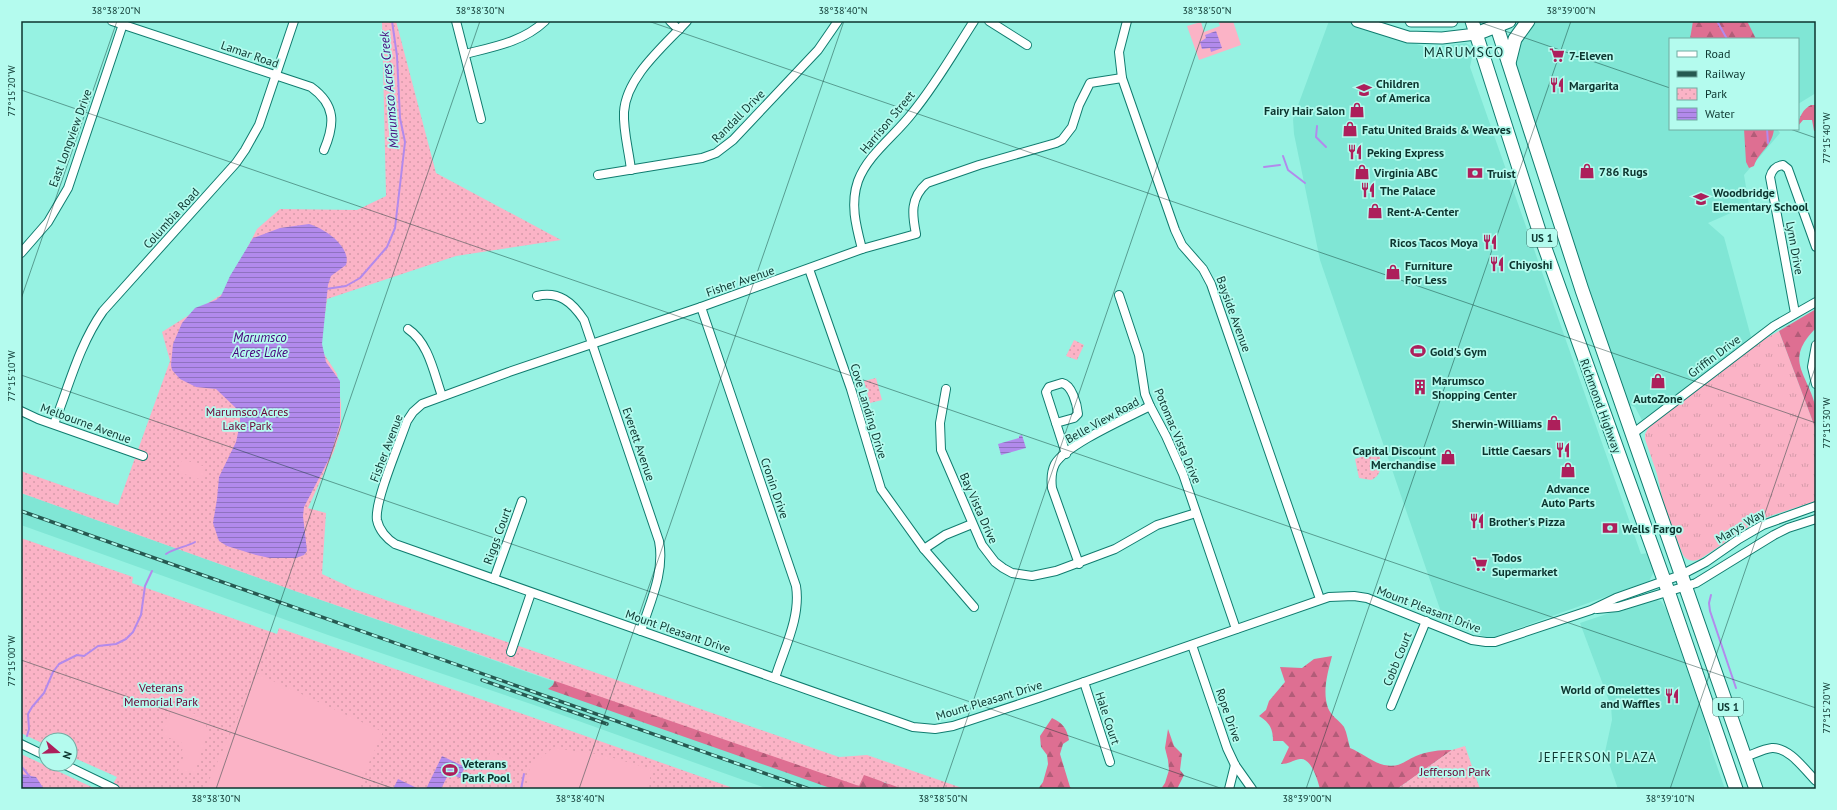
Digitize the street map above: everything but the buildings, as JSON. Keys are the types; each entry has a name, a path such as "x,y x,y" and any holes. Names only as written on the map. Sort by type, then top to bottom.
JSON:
{"main road":[{"path":"1474,27 1509,21"},
{"path":"1509,65 1511,49 1516,36 1528,21"},
{"name":"Richmond Highway","path":"1496,24 1582,290 1631,435 1756,789"},
{"name":"Richmond Highway","path":"1474,27 1541,237 1666,586 1736,789"}],"street":[{"name":"Lamar Road","path":"112,21 123,23 311,87 324,98 328,105 332,119 329,138 324,150"},
{"name":"Columbia Road","path":"54,424 80,351 103,312 245,150 259,125 294,21"},
{"path":"456,21 481,119"},
{"path":"465,54 518,39 545,21"},
{"path":"670,21 679,30"},
{"path":"631,170 624,114 628,91 638,75 687,21"},
{"name":"Randall Drive","path":"598,175 702,158 711,156 725,148 818,50 838,21"},
{"name":"Harrison Street","path":"862,249 855,221 854,203 860,176 867,165 907,121 922,101 974,21"},
{"path":"989,21 1028,45"},
{"name":"Bayside Avenue","path":"1127,21 1119,52 1122,78 1174,230 1182,245 1206,272 1211,284 1320,599"},
{"path":"1357,21 1408,37 1447,38 1474,27"},
{"path":"1411,21 1439,22"},
{"path":"1408,37 1415,26 1452,21"},
{"name":"East Longview Drive","path":"21,253 48,222 68,188 123,23"},
{"name":"Fisher Avenue","path":"379,527 377,517 379,503 407,421 419,406 442,396 701,307 862,249 916,234 912,211 913,204 918,192 927,183 979,165 1056,143 1068,135 1078,105 1090,83 1122,78"},
{"name":"Lynn Drive","path":"1795,312 1770,177 1771,172 1777,167 1783,165 1788,169 1805,220 1816,247"},
{"name":"Cove Landing Drive","path":"809,269 851,389 881,490 924,549 974,607"},
{"name":"Everett Avenue","path":"537,296 548,293 565,300 572,305 584,320 659,541 661,551 659,573 640,631"},
{"name":"Potomac Vista Drive","path":"1119,295 1139,355 1145,394 1176,457 1236,629"},
{"name":"Griffin Drive","path":"1631,435 1774,326 1795,312 1816,302"},
{"name":"Cronin Drive","path":"701,307 796,586 797,600 794,620 774,678"},
{"path":"408,329 415,334 424,346 442,396"},
{"path":"1816,345 1812,367 1816,384"},
{"path":"1056,423 1074,418 1078,414 1070,388 1066,384 1062,383 1049,386 1046,392 1056,423 1066,454"},
{"name":"Bay Vista Drive","path":"946,389 940,423 941,450 972,524 988,554 1003,568 1012,573 1022,575 1042,575 1079,564 1116,549 1157,525 1196,513"},
{"name":"Belle View Road","path":"1079,564 1051,482 1056,463 1066,454 1094,435 1150,406"},
{"name":"Melbourne Avenue","path":"21,411 143,456"},
{"name":"Riggs Court","path":"494,579 522,501"},
{"name":"Marys Way","path":"1683,581 1706,562 1739,539 1763,525 1772,520 1816,506"},
{"name":"Marys Way","path":"1683,581 1706,578 1740,555 1774,535 1788,528 1816,519"},
{"path":"924,549 945,535 972,524"},
{"name":"Mount Pleasant Drive","path":"379,527 395,544 913,727 935,729 953,726 1084,682 1320,599 1342,595 1367,598 1472,640 1495,642 1591,610 1618,607 1666,586 1683,581"},
{"name":"Mount Pleasant Drive","path":"1666,586 1683,581"},
{"path":"511,652 531,593"},
{"name":"Cobb Court","path":"1391,706 1426,621"},
{"name":"Rope Drive","path":"1192,645 1227,748 1235,765 1252,789"},
{"name":"Hale Court","path":"1084,682 1110,762"},
{"path":"21,744 38,752"},
{"path":"1745,757 1771,748 1782,750 1792,757 1816,781"},
{"path":"1229,789 1235,765"},
{"path":"78,771 115,789"}],"shaded area":[{"path":"1329,21 1350,21 1428,48 1466,43 1474,48 1470,67 1641,554 1649,553 1654,572 1649,581 1494,637 1486,637 1449,624 1442,615 1320,260 1294,134 1293,119"},
{"name":"Woodbridge Elementary School","path":"1531,21 1816,21 1816,93 1799,103 1799,38 1669,38 1669,130 1778,130 1780,133 1744,175 1749,205 1708,223 1724,237 1751,337 1690,386 1642,420 1635,407 1627,404 1542,153 1512,58"},
{"path":"21,493 295,591 862,789 768,789 534,705 328,635 21,525"},
{"name":"JEFFERSON PLAZA","path":"1651,599 1661,601 1667,611 1708,731 1711,749 1725,789 1618,789 1605,752 1612,720 1611,706 1580,623"}],"green space":[{"name":"Marumsco Acres Lake Park","path":"382,21 396,21 436,173 561,240 456,256 327,299 320,348 337,374 341,404 341,429 334,451 308,508 326,513 322,574 354,589 839,757 867,755 965,789 903,789 864,775 859,786 295,591 21,493 21,471 118,505 170,361 162,332 224,293 257,229 280,209 357,210 386,196"},
{"path":"1218,21 1233,21 1241,45 1199,60 1187,26 1201,22 1204,32 1220,26"},
{"path":"1693,21 1747,21 1756,38 1690,38"},
{"path":"1811,105 1816,105 1816,131 1814,131 1812,120 1803,120 1799,125 1799,120 1806,108"},
{"path":"1744,130 1774,130 1771,140 1759,156 1754,166 1749,168 1746,162"},
{"path":"1816,309 1816,328 1806,339 1799,359 1816,408 1816,430 1779,331"},
{"path":"1779,331 1816,430 1816,501 1770,516 1753,524 1700,559 1693,561 1688,560 1683,555 1664,506 1657,474 1645,439 1645,434 1649,427 1754,345"},
{"path":"1074,340 1084,345 1077,360 1066,356"},
{"path":"876,378 882,400 870,403 864,381"},
{"path":"1378,451 1381,464 1378,475 1371,480 1359,478 1355,459"},
{"path":"182,459 206,467 202,480 178,472"},
{"name":"Veterans Memorial Park","path":"21,538 133,577 132,583 277,634 279,628 736,789 110,789 117,777 78,760 78,732 38,732 38,741 21,733"},
{"path":"1332,656 1326,682 1326,702 1331,713 1344,727 1350,748 1375,762 1389,766 1401,764 1425,753 1452,750 1397,789 1320,789 1311,766 1304,759 1281,764 1289,747 1283,741 1273,741 1270,727 1266,721 1259,716 1266,710 1269,701 1285,682 1280,667 1302,668 1314,659"},
{"path":"258,674 383,732 357,789 205,789"},
{"path":"555,679 872,775 885,783 927,789 833,789 548,689 553,685"},
{"path":"173,706 203,717 208,732 195,772 189,770 188,774 178,771 184,755 181,754 183,747 181,742 161,735"},
{"path":"1052,718 1062,724 1068,736 1069,740 1063,744 1060,754 1070,787 1073,789 1038,789 1043,782 1048,764 1047,755 1041,747 1040,736"},
{"path":"1168,729 1174,746 1182,754 1180,770 1184,775 1177,789 1161,789 1165,783 1169,770 1165,748"},
{"name":"Jefferson Park","path":"1465,746 1480,789 1397,789 1452,750"},
{"path":"553,748 603,755 651,769 649,789 526,789 530,766"},
{"path":"491,751 504,758 492,781 480,775"},
{"path":"21,754 38,762 38,772 60,772 96,789 21,789"}],"water":[{"path":"1216,31 1222,48 1211,52 1210,48 1202,49 1200,42 1206,38 1205,35"},
{"name":"Marumsco Acres Lake","path":"309,224 329,234 335,239 341,245 347,258 346,265 331,276 328,285 322,344 326,362 340,381 340,424 330,457 304,507 303,516 307,551 304,555 296,558 270,558 227,546 219,541 213,523 219,477 236,442 240,424 240,415 238,410 216,389 196,387 180,379 172,370 171,365 173,344 182,323 195,308 216,300 221,296 230,276 253,238 280,228"},
{"path":"1022,435 1026,448 1001,455 998,444 1019,438 1019,436"},
{"name":"Veterans Park Pool","path":"442,756 465,767 460,778 449,773 441,789 426,789"},
{"path":"21,774 36,777 44,789 21,789"},
{"path":"398,779 419,789 393,789"}],"waterway":[{"name":"Marumsco Acres Creek","path":"326,289 346,286 360,278 387,247 395,228 405,142 400,118 397,56 392,21"},
{"path":"1717,21 1726,38"},
{"path":"1317,126 1316,137 1326,147"},
{"path":"1767,130 1768,143"},
{"path":"1283,156 1288,170 1305,183"},
{"path":"1264,167 1280,165"},
{"name":"Marumsco Acres Creek","path":"166,554 195,542"},
{"name":"Marumsco Acres Creek","path":"27,736 29,729 28,714 44,693 53,672 59,664 77,655 84,656 98,646 116,644 126,639 133,632 141,615 145,586 152,571"},
{"path":"1711,595 1709,603 1710,611 1736,688"},
{"name":"Marumsco Acres Creek","path":"21,766 30,777"},
{"path":"521,789 524,774"}],"railway":[{"path":"21,511 809,789"},
{"path":"482,680 607,724"}],"place":[{"name":"7-Eleven","path":"1557,55"},
{"name":"Margarita","path":"1557,85"},
{"name":"Children of America","path":"1364,90"},
{"name":"Fairy Hair Salon","path":"1357,110"},
{"name":"Fatu United Braids & Weaves","path":"1350,129"},
{"name":"Peking Express","path":"1355,152"},
{"name":"786 Rugs","path":"1587,171"},
{"name":"Virginia ABC","path":"1362,172"},
{"name":"Truist","path":"1475,173"},
{"name":"The Palace","path":"1368,190"},
{"name":"Woodbridge Elementary School","path":"1701,199"},
{"name":"Rent-A-Center","path":"1375,211"},
{"name":"Ricos Tacos Moya","path":"1490,242"},
{"name":"Chiyoshi","path":"1497,264"},
{"name":"Furniture For Less","path":"1393,272"},
{"name":"Gold's Gym","path":"1418,351"},
{"name":"AutoZone","path":"1658,381"},
{"name":"Marumsco Shopping Center","path":"1420,387"},
{"name":"Sherwin-Williams","path":"1554,423"},
{"name":"Little Caesars","path":"1563,450"},
{"name":"Capital Discount Merchandise","path":"1448,457"},
{"name":"Advance Auto Parts","path":"1568,470"},
{"name":"Brother's Pizza","path":"1477,521"},
{"name":"Wells Fargo","path":"1610,528"},
{"name":"Todos Supermarket","path":"1480,564"},
{"name":"World of Omelettes and Waffles","path":"1672,696"},
{"name":"Veterans Park Pool","path":"450,770"}],"district":[{"name":"MARUMSCO","path":"1464,52"},
{"name":"JEFFERSON PLAZA","path":"1598,757"}]}
